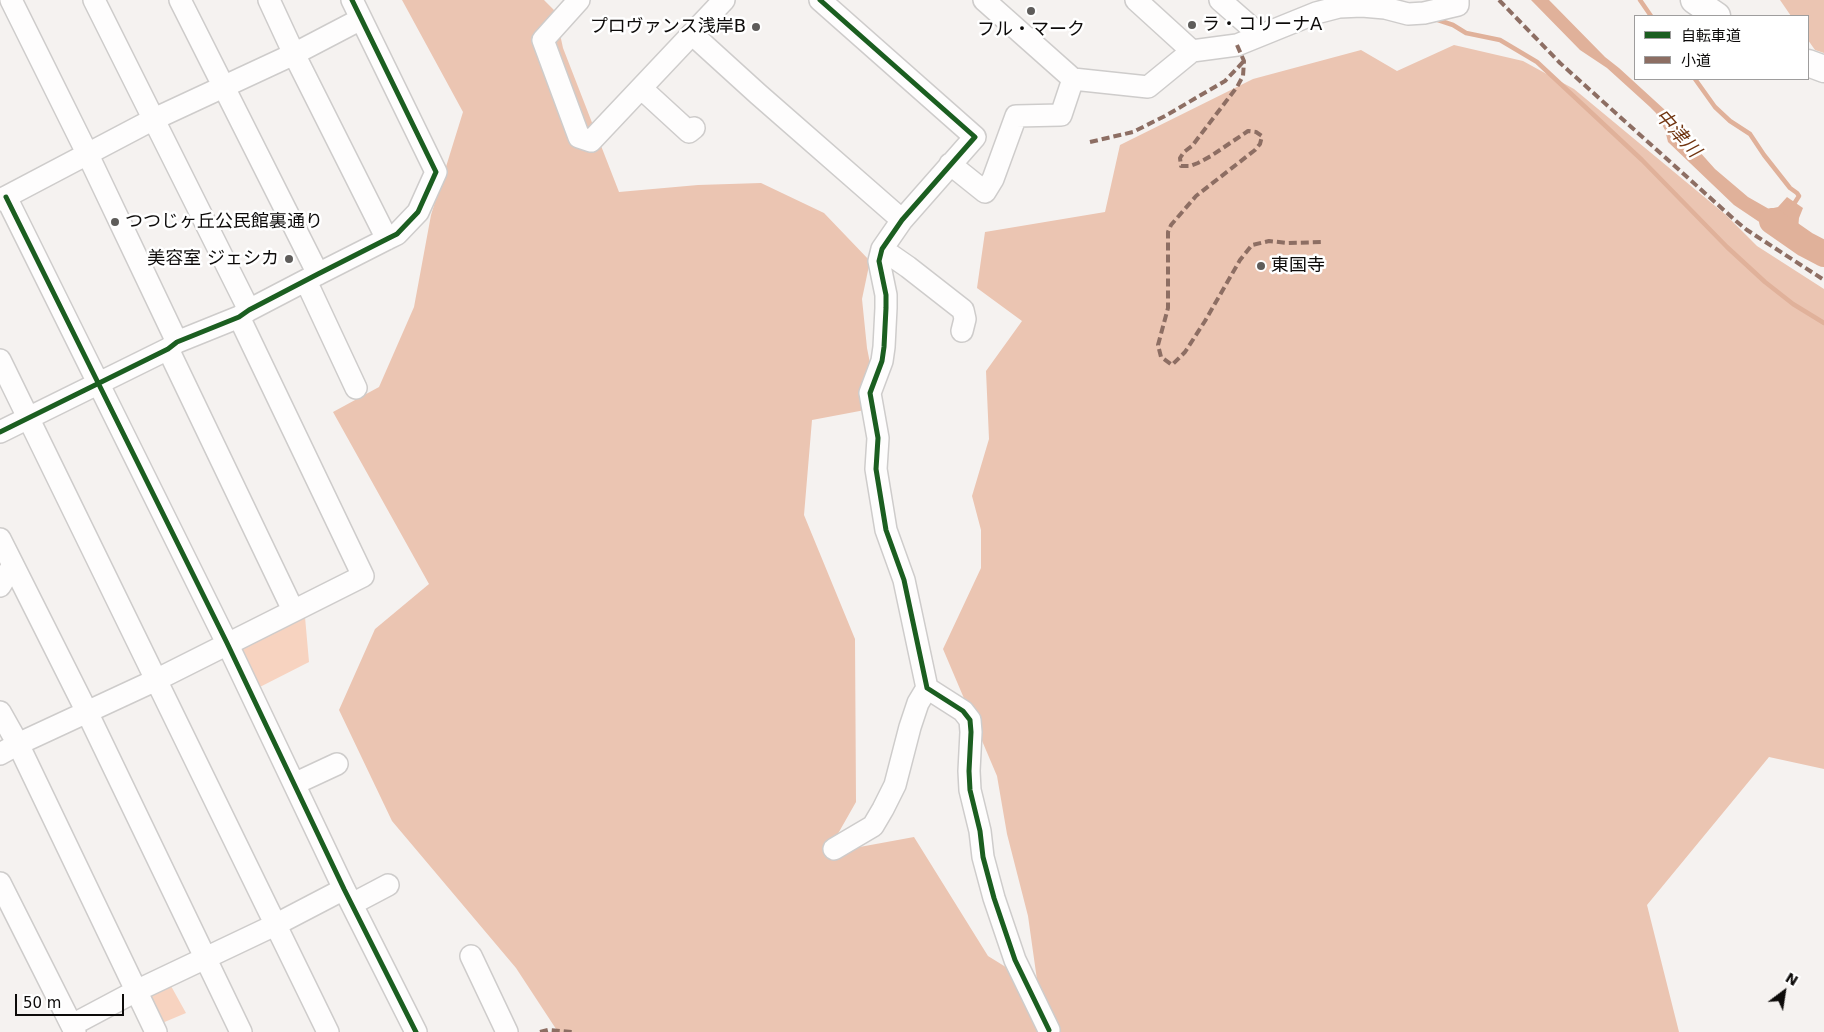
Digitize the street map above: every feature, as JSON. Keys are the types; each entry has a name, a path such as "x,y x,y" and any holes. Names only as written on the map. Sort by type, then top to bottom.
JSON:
{"main road":[{"path":"1694,0 1716,15"},
{"path":"1809,63 1824,69"}],"street":[{"path":"11,0 88,155 172,346 293,610"},
{"path":"9,749 156,680 362,576 244,314 94,0"},
{"path":"180,0 225,87 312,278 356,388"},
{"path":"269,0 387,239"},
{"path":"0,432 172,346 244,314 397,234 418,212 436,172 352,0"},
{"path":"568,3 543,40 579,137 591,141 724,0"},
{"path":"984,0 1073,79 1148,87 1192,51 1237,45 1260,35 1309,6 1362,6 1385,8 1408,14 1424,13 1458,5 1458,0"},
{"path":"1136,0 1192,51"},
{"path":"1220,0 1260,35"},
{"path":"828,2 975,137 902,220 882,249 879,261 886,295 886,308 882,362 870,393 878,438 876,469 886,530 904,580 927,688 918,704 910,726 895,785 883,809 873,826 834,849"},
{"path":"361,19 294,54 152,120 3,199 227,643 348,897 416,1032"},
{"path":"692,34 902,220"},
{"path":"950,164 986,192 993,179 1016,116 1061,116 1073,79"},
{"path":"641,88 689,132 694,128"},
{"path":"882,249 963,310 965,319 962,331"},
{"path":"0,360 328,1032"},
{"path":"0,538 87,712 241,1032"},
{"path":"0,586 13,566"},
{"path":"927,688 963,711 970,720 970,790 980,830 983,858 1015,960 1049,1030"},
{"path":"0,712 9,749 156,1032"},
{"path":"294,784 337,764"},
{"path":"0,883 74,1028 136,991 275,925 388,884"},
{"path":"472,956 507,1032"}],"shaded area":[{"path":"402,0 544,0 555,11 563,48 619,192 698,185 761,183 824,213 870,261 862,299 871,368 865,410 812,420 804,515 855,639 856,802 827,853 914,837 988,956 1038,987 1028,916 1007,834 997,776 943,649 981,568 981,530 972,496 989,439 986,371 1022,321 977,288 985,232 1105,212 1120,145 1253,79 1361,50 1397,71 1454,45 1523,61 1574,89 1726,215 1757,246 1824,289 1824,769 1769,757 1647,905 1679,1032 558,1032 516,968 392,821 339,710 375,629 429,584 333,412 379,387 414,307 431,215 463,112"},
{"path":"1780,0 1824,0 1824,53 1815,50 1809,41 1809,15 1790,15"},
{"path":"305,617 309,662 252,691 233,653"},
{"path":"171,986 186,1013 155,1026 149,994"}],"water":[{"name":"中津川","path":"1531,0 1549,0 1605,57 1665,110 1715,169 1748,197 1769,209 1778,207 1787,197 1803,208 1799,218 1798,229 1802,237 1798,248 1734,205 1668,142 1665,130 1656,113 1607,68 1580,50"}],"waterway":[{"path":"1640,0 1650,15"},
{"path":"1435,19 1453,25 1466,33 1500,40 1537,62 1642,160 1727,247 1765,282 1793,304 1824,323"},
{"path":"1696,80 1715,107 1730,121 1750,134 1790,188 1797,193 1799,196 1792,207"},
{"name":"中津川","path":"1772,221 1805,244 1824,254"}],"marked path":[{"path":"1499,0 1560,63 1736,221 1824,280"},
{"path":"1237,45 1244,61 1243,76 1237,87 1192,146 1184,152 1180,158 1181,166 1190,166 1198,163 1248,131 1256,132 1262,136 1260,144 1255,150 1196,196 1171,225 1168,232 1168,308 1158,345 1161,357 1172,365 1185,352 1240,260 1252,245 1269,241 1288,243 1324,242"},
{"path":"1090,142 1133,132 1165,116 1225,81 1244,61"},
{"path":"540,1032 548,1030 572,1032"}],"cycle path":[{"path":"0,432 168,349 177,342 239,317 249,310 397,234 418,212 436,172 352,0"},
{"path":"820,0 975,137 902,220 882,249 879,261 886,295 884,347 882,361 870,393 878,438 876,469 886,530 904,580 927,688 963,711 970,720 970,790 980,831 983,857 994,898 1015,960 1049,1030"},
{"path":"6,197 227,643 344,889 416,1032"}],"place":[{"name":"フル・マーク","path":"1031,11"},
{"name":"ラ・コリーナA","path":"1192,25"},
{"name":"プロヴァンス浅岸B","path":"756,27"},
{"name":"つつじヶ丘公民館裏通り","path":"115,222"},
{"name":"美容室 ジェシカ","path":"289,259"},
{"name":"東国寺","path":"1261,266"}]}
